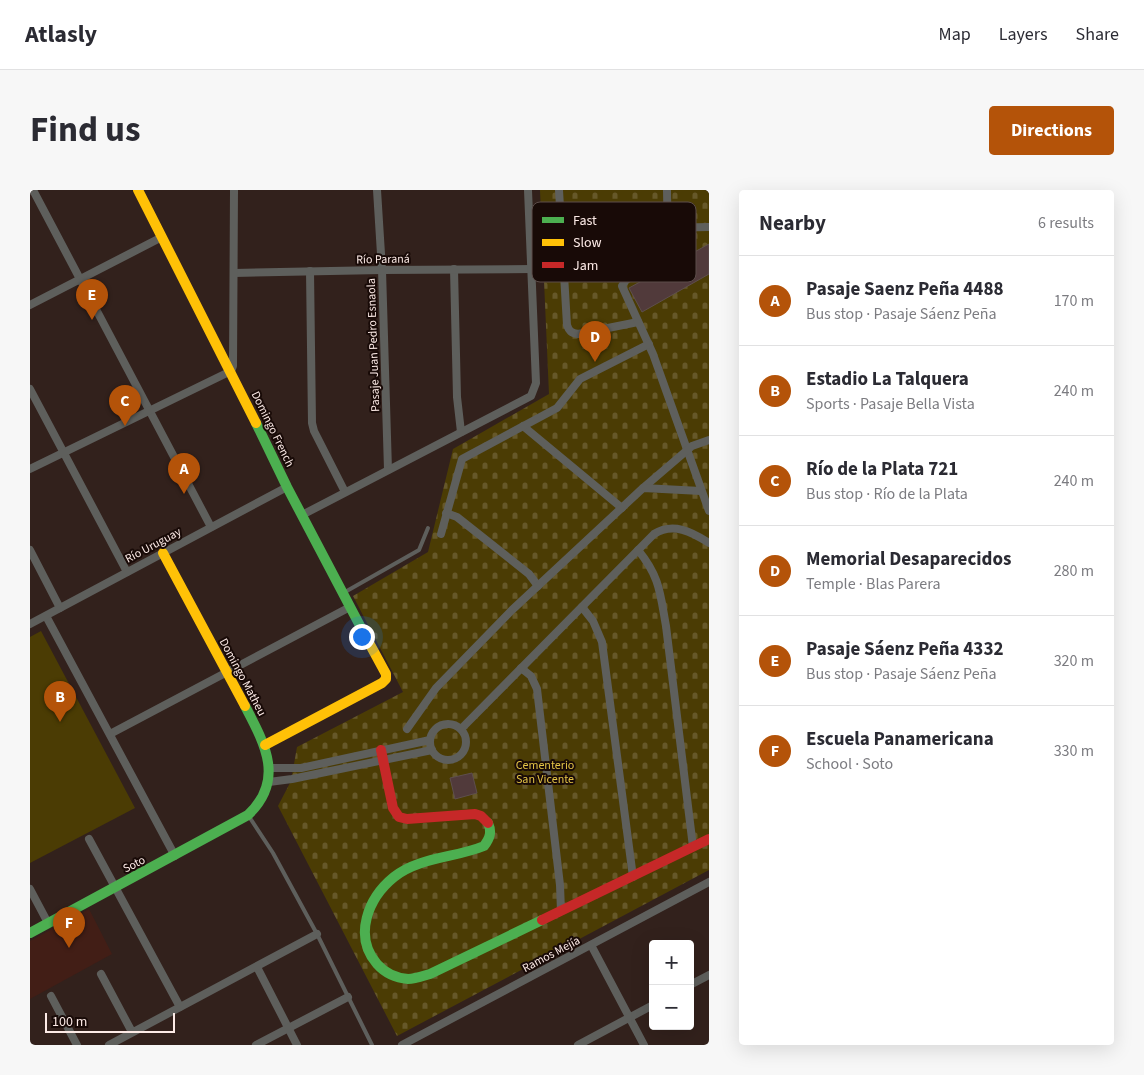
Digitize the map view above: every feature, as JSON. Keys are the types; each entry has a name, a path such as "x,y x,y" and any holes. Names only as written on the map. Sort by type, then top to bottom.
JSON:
{"street":[{"path":"33,190 211,527"},
{"name":"Domingo French","path":"138,190 231,371 287,487 386,674 386,679 382,683 265,746"},
{"path":"30,469 231,371 233,366 234,190"},
{"name":"Pasaje Juan Pedro Esnaola","path":"377,190 382,270 388,470"},
{"path":"528,190 532,269"},
{"path":"696,227 709,227"},
{"path":"30,305 162,237"},
{"path":"454,269 457,397 461,432"},
{"name":"Río Paraná","path":"234,273 532,269"},
{"path":"310,271 312,422 314,431 345,492"},
{"path":"302,515 528,399 534,392 536,383 532,282"},
{"path":"564,282 567,325 573,333 578,334 638,322"},
{"path":"623,282 623,291 648,344 709,511"},
{"path":"441,534 462,459 560,405 580,380 648,344"},
{"path":"30,389 127,572"},
{"path":"524,426 622,508"},
{"path":"407,729 436,688 512,610 686,450 709,440"},
{"name":"Río Uruguay","path":"30,624 287,487"},
{"path":"644,488 701,492"},
{"path":"446,513 457,517 529,574 538,586"},
{"path":"461,729 654,534 670,529 688,531 709,543"},
{"path":"30,550 60,608"},
{"path":"638,550 650,564 656,576 666,626 693,846"},
{"name":"Domingo Matheu","path":"163,553 265,746 269,768 269,782 258,806 248,815"},
{"path":"110,734 350,607"},
{"path":"582,607 593,621 602,642 633,877"},
{"path":"46,616 175,856"},
{"path":"521,668 531,676 537,689 560,884 561,912"},
{"path":"445,724 451,724 461,729 467,740 466,746 459,757 447,760 436,755 432,750 430,740 435,730 445,724"},
{"path":"269,782 292,779 382,756 430,740"},
{"path":"269,768 301,768 432,750"},
{"path":"382,756 393,808 399,817 407,819 475,814 485,818 491,828 489,840 484,846 401,871 377,896 367,915 364,934 373,959 382,970 401,978 416,978 561,912 709,839"},
{"name":"Soto","path":"30,933 248,815"},
{"path":"89,838 180,1007"},
{"name":"Ramos Mejía","path":"402,1045 417,1041 709,882"},
{"path":"30,889 48,924"},
{"path":"109,1045 317,934"},
{"path":"591,945 644,1045"},
{"path":"257,967 297,1045"},
{"path":"101,974 132,1032"},
{"path":"694,983 709,975"},
{"path":"51,996 77,1045"},
{"path":"256,1045 348,997"},
{"path":"578,1045 649,1007"}],"lane":[{"path":"343,593 419,550 428,528"},
{"path":"248,815 273,854 317,934 372,1045"}],"shaded area":[{"path":"89,909 112,954 30,999 30,941"}],"green space":[{"name":"Cementerio San Vicente","path":"540,190 709,190 709,870 397,1036 278,806 291,781 297,747 403,692 353,596 428,552 453,449 549,394 544,282 696,282 696,202 541,202"},
{"path":"41,631 135,808 30,863 30,637"}],"building":[{"path":"709,244 709,274 696,281 696,251"},
{"path":"640,282 695,282 642,312 629,288"},
{"path":"472,773 477,793 455,799 450,778"}],"traffic: fast":[{"path":"256,423 287,487 367,639"},
{"path":"30,933 248,815 259,802 266,789 269,775 264,748 245,706"},
{"path":"488,823 490,835 484,846 415,865 404,870 385,886 371,906 367,918 366,942 370,953 377,964 387,972 399,978 408,979 430,974 542,920"}],"traffic: slow":[{"path":"138,190 256,423"},
{"path":"163,553 245,706"},
{"path":"265,745 382,683 386,679 386,674 367,639"}],"traffic: jam":[{"path":"381,750 393,808 399,817 407,819 475,814 481,816 488,823"},
{"path":"542,920 709,839"}],"place":[{"name":"Pasaje Sáenz Peña 4332","path":"92,320"},
{"name":"Memorial Desaparecidos","path":"595,362"},
{"name":"Río de la Plata 721","path":"125,426"},
{"name":"Pasaje Saenz Peña 4488","path":"184,494"},
{"name":"Estadio La Talquera","path":"60,722"},
{"name":"Escuela Panamericana","path":"69,948"}]}
